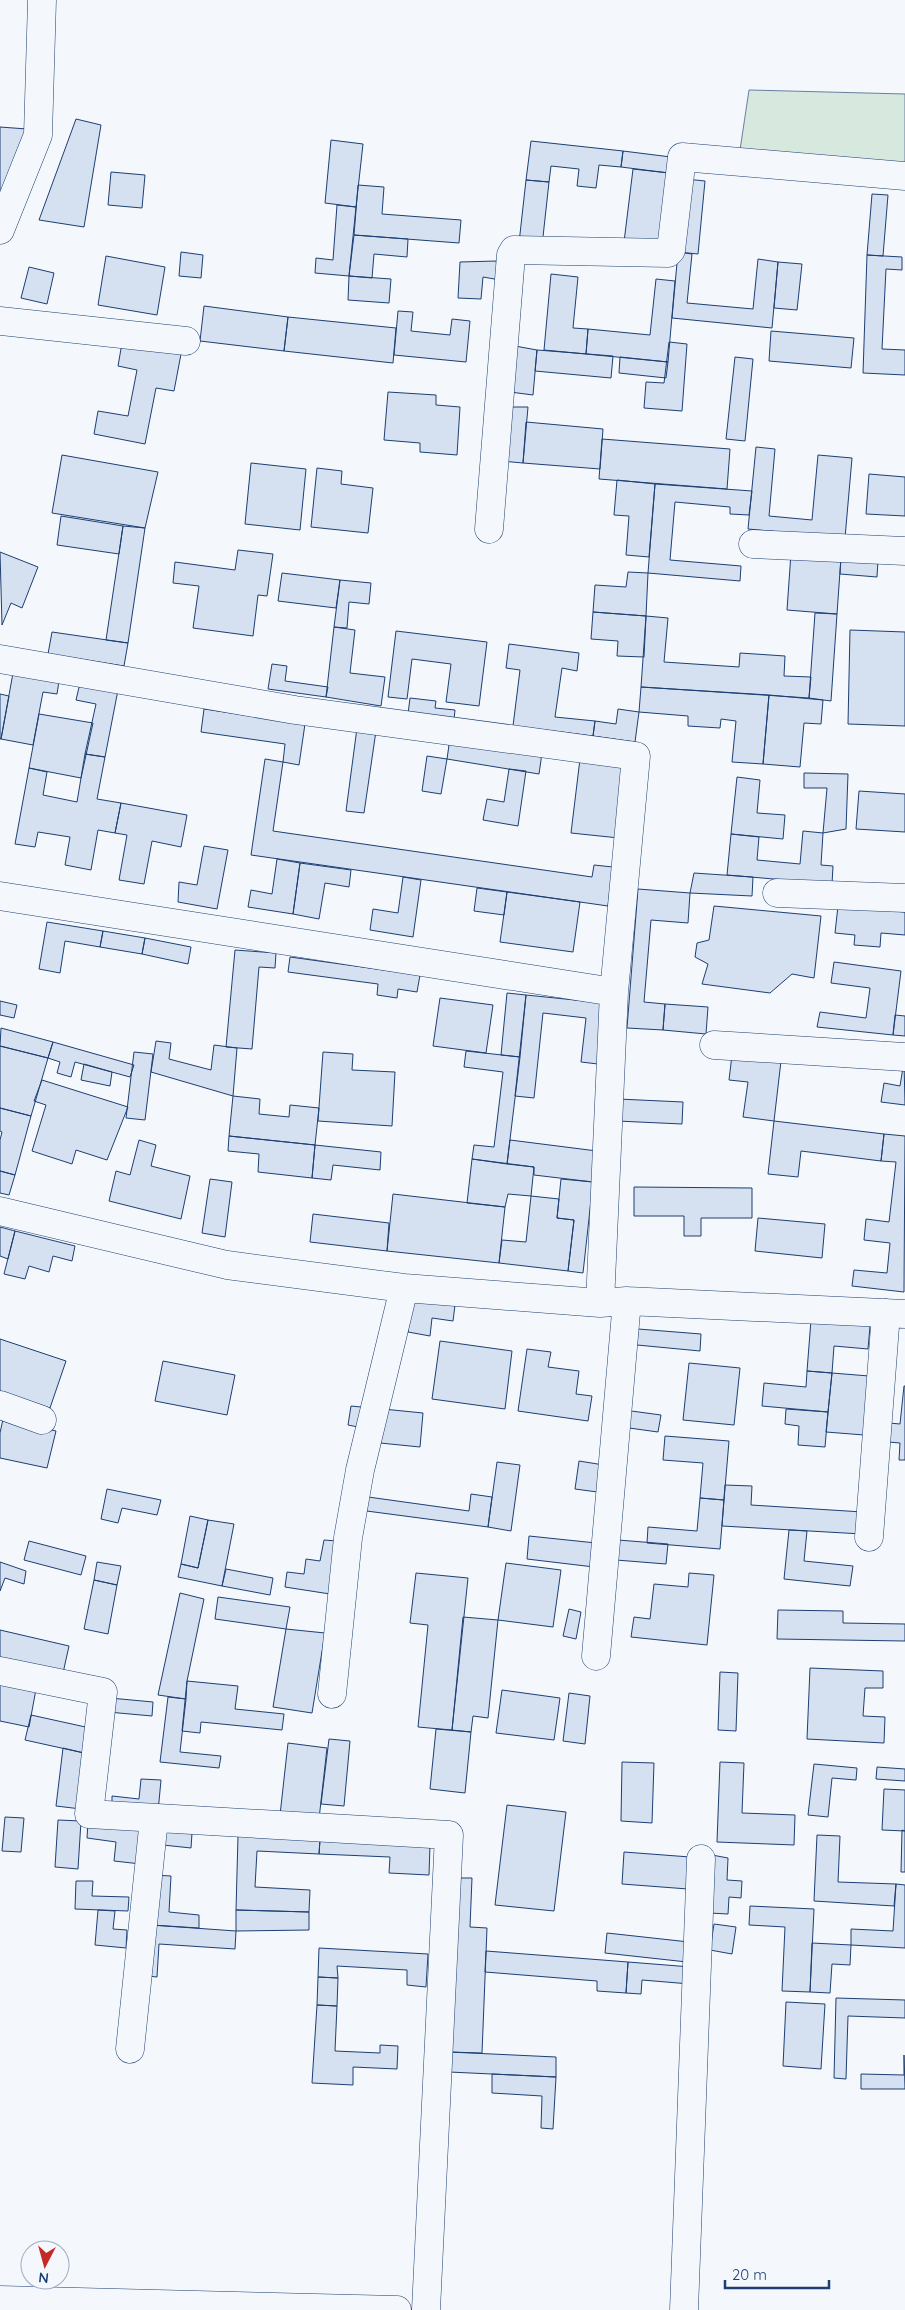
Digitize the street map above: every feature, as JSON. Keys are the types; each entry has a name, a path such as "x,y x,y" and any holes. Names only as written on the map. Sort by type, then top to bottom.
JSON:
{"street":[{"path":"0,230 38,135 42,0"},
{"path":"489,529 511,255 514,250 668,253 671,250 682,157 905,176"},
{"path":"0,321 186,341"},
{"path":"753,544 905,551"},
{"path":"0,660 296,710 636,756 614,992 600,1303"},
{"path":"777,892 905,898"},
{"path":"0,896 614,992"},
{"path":"714,1045 905,1057"},
{"path":"0,1212 227,1265 404,1288 600,1303 627,1301 896,1314 869,1537"},
{"path":"332,1694 348,1538 358,1480 404,1288"},
{"path":"596,1656 627,1301"},
{"path":"0,1405 42,1420"},
{"path":"0,1671 103,1692 89,1814 449,1835 426,2310"},
{"path":"130,2049 154,1819"},
{"path":"684,2310 701,1859"},
{"path":"0,2300 397,2310"}],"shaded area":[{"path":"749,90 905,94 905,166 740,150"}],"building":[{"path":"76,119 101,125 84,227 39,220"},
{"path":"0,127 27,129 0,196"},
{"path":"331,140 363,144 356,207 325,203"},
{"path":"531,141 623,151 621,167 599,165 596,188 577,186 579,169 551,166 549,182 526,180"},
{"path":"623,151 671,157 669,173 621,167"},
{"path":"633,169 669,173 660,246 624,242"},
{"path":"111,172 145,175 142,208 108,205"},
{"path":"686,179 705,181 698,254 678,252"},
{"path":"526,180 549,182 542,246 519,243"},
{"path":"358,185 384,187 382,214 461,220 459,243 354,235"},
{"path":"872,194 888,195 883,256 867,255"},
{"path":"337,205 356,207 349,276 315,273 316,258 333,260"},
{"path":"354,235 408,239 407,257 374,254 372,278 349,276"},
{"path":"181,252 203,255 201,278 179,276"},
{"path":"678,252 692,254 687,303 753,309 758,259 778,262 772,328 672,318"},
{"path":"867,255 902,257 902,270 886,269 882,349 905,350 905,375 863,373"},
{"path":"106,256 165,267 157,315 98,305"},
{"path":"496,261 500,280 483,277 481,299 458,298 460,262"},
{"path":"778,262 802,264 797,310 774,308"},
{"path":"29,267 54,273 47,304 21,298"},
{"path":"551,274 578,277 573,328 588,329 586,354 544,350"},
{"path":"349,276 391,279 389,303 348,300"},
{"path":"656,279 675,281 668,362 586,354 588,329 650,335"},
{"path":"204,306 288,317 284,351 200,341"},
{"path":"398,311 413,312 411,331 450,335 452,319 470,321 466,362 394,355"},
{"path":"288,317 396,328 393,363 284,351"},
{"path":"771,331 854,338 851,368 769,361"},
{"path":"669,342 687,344 682,411 644,408 646,382 664,383"},
{"path":"122,343 181,354 174,391 156,388 145,444 94,434 98,411 128,416 137,370 118,366"},
{"path":"515,346 537,350 533,395 510,392"},
{"path":"537,350 613,356 611,378 535,371"},
{"path":"620,357 668,362 666,378 619,373"},
{"path":"735,357 753,359 745,441 726,439"},
{"path":"388,392 436,395 436,405 460,407 457,455 420,452 420,443 384,440"},
{"path":"505,407 528,407 523,463 501,461"},
{"path":"526,422 603,429 600,469 523,463"},
{"path":"602,439 730,449 727,489 599,479"},
{"path":"756,447 775,449 769,516 812,520 818,455 852,458 845,538 748,529"},
{"path":"62,455 158,472 145,528 52,513"},
{"path":"251,463 306,469 300,530 245,524"},
{"path":"317,468 342,471 341,484 373,488 368,533 311,527"},
{"path":"869,474 905,477 905,516 866,514"},
{"path":"617,480 655,484 649,557 626,555 629,516 614,515"},
{"path":"655,484 752,491 749,515 730,514 730,507 675,502 670,560 741,566 740,581 648,573"},
{"path":"61,516 123,526 119,554 57,545"},
{"path":"123,526 145,528 128,643 106,640"},
{"path":"238,550 273,554 267,596 258,595 253,636 193,628 199,586 173,583 175,562 235,570"},
{"path":"0,552 38,567 22,608 11,603 2,625"},
{"path":"791,553 841,557 837,614 787,610"},
{"path":"841,557 878,560 877,577 840,574"},
{"path":"628,572 648,573 646,616 593,612 595,585 626,587"},
{"path":"282,573 340,580 336,608 278,601"},
{"path":"340,580 371,583 369,604 349,602 347,628 334,627"},
{"path":"593,612 646,616 644,657 617,656 618,641 591,639"},
{"path":"815,613 837,614 831,701 809,698"},
{"path":"646,616 668,618 664,662 739,667 740,653 785,656 784,676 811,677 809,698 641,687"},
{"path":"334,627 355,630 350,673 385,677 381,706 326,697"},
{"path":"850,630 905,632 905,726 848,724"},
{"path":"396,631 487,642 479,706 446,702 451,664 412,659 407,699 388,697"},
{"path":"52,632 128,643 124,666 48,654"},
{"path":"509,644 579,653 577,671 562,668 555,717 595,721 593,736 513,726 520,670 506,668"},
{"path":"272,664 287,666 285,681 328,687 326,697 268,689"},
{"path":"13,673 59,681 57,694 43,692 33,745 1,739"},
{"path":"80,683 118,690 105,757 85,754 96,704 76,700"},
{"path":"641,687 769,695 763,764 732,762 736,721 721,719 720,728 688,726 688,716 639,712"},
{"path":"0,694 9,696 1,739 0,739"},
{"path":"769,695 823,700 821,724 804,723 800,767 763,764"},
{"path":"410,698 436,701 435,708 455,710 454,720 408,714"},
{"path":"204,709 305,724 299,765 283,762 285,744 201,732"},
{"path":"618,709 639,712 635,742 593,736 595,721 616,724"},
{"path":"39,714 93,723 81,778 29,768"},
{"path":"357,728 376,731 364,813 346,811"},
{"path":"450,738 542,753 539,774 447,759"},
{"path":"85,754 105,757 97,799 121,803 115,833 98,830 91,870 65,865 70,837 38,832 35,847 15,844 29,768 47,772 43,795 77,802"},
{"path":"427,756 447,759 441,794 422,791"},
{"path":"265,759 283,762 273,831 592,877 594,865 613,867 608,906 251,855"},
{"path":"580,759 627,764 619,838 571,833"},
{"path":"509,769 526,771 518,826 483,820 487,799 504,802"},
{"path":"804,773 848,774 846,829 823,833 827,788 804,788"},
{"path":"737,777 760,780 757,813 785,815 783,839 731,834"},
{"path":"859,791 905,794 905,832 856,829"},
{"path":"121,803 187,815 181,847 152,841 144,884 119,880 127,835 115,833"},
{"path":"803,831 823,833 821,865 833,866 832,884 727,875 731,834 759,837 757,860 800,864"},
{"path":"204,846 228,850 217,909 178,902 179,882 197,885"},
{"path":"277,859 300,863 293,914 248,907 251,890 272,894"},
{"path":"300,863 351,870 349,887 325,883 319,919 293,914"},
{"path":"694,873 753,877 752,896 690,893"},
{"path":"403,877 421,880 413,937 370,930 373,909 398,913"},
{"path":"477,888 507,892 504,915 474,911"},
{"path":"638,889 690,893 688,923 651,920 644,1002 665,1004 663,1030 627,1028"},
{"path":"507,892 580,902 573,952 500,942"},
{"path":"714,906 821,916 814,978 792,974 770,993 702,984 708,964 695,957 697,943 709,940"},
{"path":"838,906 905,912 905,935 881,933 880,947 854,945 855,935 835,933"},
{"path":"47,922 103,931 100,947 65,941 60,973 39,969"},
{"path":"103,931 145,938 142,954 100,947"},
{"path":"145,938 191,947 188,964 142,954"},
{"path":"235,950 276,953 275,968 259,967 252,1049 226,1047"},
{"path":"290,957 420,975 417,992 398,989 397,998 377,995 378,984 288,972"},
{"path":"834,962 901,971 893,1035 817,1027 820,1012 866,1018 870,988 831,983"},
{"path":"507,993 526,995 520,1057 501,1055"},
{"path":"526,995 604,1003 598,1064 581,1062 586,1018 543,1013 534,1098 515,1096"},
{"path":"440,998 493,1005 486,1053 433,1046"},
{"path":"0,1001 17,1005 14,1018 0,1015"},
{"path":"665,1004 708,1007 706,1034 663,1030"},
{"path":"895,1015 905,1016 905,1036 893,1035"},
{"path":"1,1028 53,1042 48,1058 0,1046"},
{"path":"156,1041 171,1043 169,1059 211,1070 214,1045 237,1048 233,1096 151,1072"},
{"path":"53,1042 134,1065 130,1077 75,1062 71,1077 57,1073 60,1062 48,1058"},
{"path":"0,1046 48,1058 31,1116 0,1108"},
{"path":"466,1051 520,1057 507,1164 472,1159 474,1145 494,1147 503,1072 464,1067"},
{"path":"134,1052 153,1054 145,1120 126,1118"},
{"path":"323,1052 353,1054 352,1070 395,1072 392,1126 318,1121"},
{"path":"732,1055 781,1061 774,1121 743,1117 748,1082 729,1080"},
{"path":"904,1061 905,1105 881,1102 884,1083 900,1086"},
{"path":"84,1064 112,1072 110,1086 81,1080"},
{"path":"42,1080 128,1107 107,1160 76,1150 72,1164 32,1151 46,1105 34,1101"},
{"path":"233,1096 260,1099 259,1114 289,1117 290,1105 319,1108 315,1145 229,1136"},
{"path":"618,1099 683,1102 682,1124 617,1121"},
{"path":"0,1108 31,1116 15,1175 0,1171 0,1140 2,1132 0,1131"},
{"path":"774,1121 884,1134 881,1161 801,1151 798,1177 768,1174"},
{"path":"884,1134 905,1136 904,1292 852,1286 854,1270 887,1273 890,1243 864,1240 866,1219 889,1222 896,1162 881,1161"},
{"path":"229,1136 315,1145 312,1178 258,1172 259,1154 228,1151"},
{"path":"139,1140 156,1145 151,1166 190,1176 181,1219 109,1201 116,1171 130,1175"},
{"path":"510,1140 597,1151 593,1182 534,1175 534,1167 507,1164"},
{"path":"315,1145 381,1152 380,1170 333,1165 331,1180 312,1178"},
{"path":"472,1159 534,1167 531,1196 508,1194 505,1207 467,1203"},
{"path":"0,1171 15,1175 9,1195 0,1193"},
{"path":"210,1179 232,1182 225,1237 202,1233"},
{"path":"561,1179 593,1182 583,1273 568,1271 574,1220 557,1218"},
{"path":"634,1187 752,1188 752,1218 701,1218 701,1236 684,1236 684,1216 634,1216"},
{"path":"393,1194 505,1207 499,1263 387,1251"},
{"path":"531,1196 559,1199 557,1218 574,1220 568,1271 499,1263 502,1240 526,1242"},
{"path":"313,1214 389,1223 387,1251 310,1242"},
{"path":"758,1218 825,1224 822,1258 755,1251"},
{"path":"0,1227 15,1231 8,1259 0,1256"},
{"path":"15,1231 75,1246 72,1261 53,1256 49,1272 29,1266 25,1279 4,1274"},
{"path":"412,1299 455,1305 453,1321 432,1318 430,1336 408,1332"},
{"path":"811,1320 870,1326 868,1349 834,1346 832,1373 807,1371"},
{"path":"638,1329 701,1334 700,1351 637,1345"},
{"path":"0,1339 66,1361 50,1408 0,1391"},
{"path":"440,1341 512,1351 505,1409 432,1399"},
{"path":"527,1349 551,1352 548,1367 579,1371 576,1394 592,1396 588,1421 518,1411"},
{"path":"163,1361 235,1375 227,1415 155,1401"},
{"path":"689,1363 740,1368 734,1425 683,1420"},
{"path":"807,1371 832,1373 828,1412 762,1406 764,1383 806,1387"},
{"path":"832,1373 869,1376 864,1435 826,1432"},
{"path":"904,1386 905,1460 899,1460 900,1443 888,1442 889,1423 900,1424"},
{"path":"351,1406 361,1407 358,1427 348,1425"},
{"path":"383,1409 423,1413 420,1447 380,1443"},
{"path":"786,1409 828,1412 825,1447 798,1445 799,1426 785,1424"},
{"path":"624,1410 661,1415 658,1432 622,1427"},
{"path":"3,1419 56,1431 47,1468 0,1458 0,1433"},
{"path":"665,1436 729,1441 724,1500 700,1498 703,1463 663,1460"},
{"path":"579,1461 610,1466 605,1493 575,1489"},
{"path":"497,1462 520,1465 511,1531 488,1527"},
{"path":"725,1485 752,1486 751,1505 863,1512 862,1534 722,1526"},
{"path":"107,1489 161,1500 157,1515 122,1508 118,1523 101,1519"},
{"path":"471,1494 492,1497 488,1527 359,1510 361,1496 469,1511"},
{"path":"700,1498 724,1500 720,1549 647,1543 648,1527 697,1531"},
{"path":"190,1516 208,1520 198,1568 181,1564"},
{"path":"208,1520 234,1524 222,1586 178,1577 181,1564 198,1568"},
{"path":"789,1530 807,1531 804,1561 853,1566 850,1586 784,1579"},
{"path":"529,1536 596,1543 594,1567 527,1559"},
{"path":"324,1540 337,1541 330,1594 285,1587 287,1572 304,1574 306,1559 320,1561"},
{"path":"618,1540 668,1544 666,1564 616,1560"},
{"path":"29,1541 86,1556 81,1575 24,1560"},
{"path":"0,1562 26,1571 24,1584 5,1578 0,1591"},
{"path":"97,1562 121,1566 117,1585 94,1580"},
{"path":"506,1563 561,1570 553,1627 498,1620"},
{"path":"226,1569 273,1578 270,1595 222,1586"},
{"path":"416,1573 468,1578 452,1730 418,1727 428,1625 410,1623"},
{"path":"689,1573 714,1575 707,1645 631,1637 634,1617 650,1619 654,1584 688,1587"},
{"path":"94,1580 117,1585 108,1634 84,1629"},
{"path":"180,1593 204,1599 187,1681 186,1699 158,1695"},
{"path":"218,1597 290,1607 286,1629 215,1619"},
{"path":"569,1609 581,1612 576,1639 563,1636"},
{"path":"778,1610 843,1611 843,1623 905,1624 905,1641 777,1639"},
{"path":"463,1617 498,1620 488,1718 473,1716 471,1732 452,1730"},
{"path":"286,1629 325,1633 312,1713 273,1707"},
{"path":"0,1630 69,1646 63,1673 0,1660"},
{"path":"810,1668 883,1671 883,1688 865,1688 863,1716 885,1717 884,1743 807,1739"},
{"path":"720,1672 738,1673 736,1731 718,1730"},
{"path":"0,1676 37,1684 29,1727 0,1721"},
{"path":"187,1681 238,1686 235,1709 284,1714 282,1730 201,1722 200,1733 182,1731"},
{"path":"502,1690 560,1698 554,1740 496,1733"},
{"path":"569,1693 590,1696 585,1744 563,1741"},
{"path":"168,1697 186,1699 180,1752 221,1756 219,1768 160,1762"},
{"path":"110,1698 153,1702 152,1716 108,1712"},
{"path":"31,1715 90,1728 84,1753 25,1740"},
{"path":"436,1729 471,1732 465,1793 430,1789"},
{"path":"329,1739 350,1741 344,1806 321,1804"},
{"path":"288,1743 327,1748 319,1819 280,1815"},
{"path":"63,1748 84,1753 81,1809 56,1806"},
{"path":"622,1762 654,1763 652,1823 621,1821"},
{"path":"720,1762 744,1763 742,1813 795,1815 794,1845 717,1842"},
{"path":"814,1764 857,1768 856,1780 832,1778 828,1817 808,1815"},
{"path":"877,1767 905,1769 905,1781 876,1779"},
{"path":"141,1779 161,1780 158,1812 112,1807 112,1796 139,1799"},
{"path":"884,1789 905,1790 905,1831 882,1830"},
{"path":"507,1805 566,1812 554,1911 495,1905"},
{"path":"5,1817 24,1818 21,1852 2,1851"},
{"path":"58,1820 81,1821 78,1869 55,1867"},
{"path":"88,1822 145,1829 141,1864 114,1861 116,1842 87,1838"},
{"path":"165,1830 192,1833 191,1848 163,1845"},
{"path":"902,1830 905,1831 905,1872 901,1872"},
{"path":"817,1835 840,1836 838,1882 896,1884 894,1906 814,1901"},
{"path":"238,1836 320,1840 319,1854 257,1851 255,1887 310,1890 309,1912 236,1910"},
{"path":"320,1840 430,1845 429,1875 389,1873 390,1857 319,1854"},
{"path":"624,1852 690,1857 688,1889 622,1884"},
{"path":"712,1855 728,1858 727,1880 742,1881 741,1898 729,1897 728,1914 709,1913"},
{"path":"154,1875 171,1876 169,1912 199,1915 199,1928 151,1925"},
{"path":"457,1878 472,1878 470,1927 487,1928 482,2053 449,2052"},
{"path":"76,1881 93,1881 92,1896 129,1897 128,1911 75,1909"},
{"path":"896,1884 905,1885 905,1948 851,1945 851,1929 893,1931"},
{"path":"750,1906 814,1909 810,1992 782,1991 785,1927 749,1925"},
{"path":"98,1910 115,1911 113,1929 127,1930 126,1948 95,1945"},
{"path":"236,1910 309,1912 309,1930 236,1931"},
{"path":"714,1924 736,1927 732,1954 710,1950"},
{"path":"151,1925 236,1931 235,1949 159,1944 157,1977 147,1976"},
{"path":"607,1933 689,1942 687,1962 605,1953"},
{"path":"812,1943 851,1945 850,1965 832,1964 830,1993 810,1992"},
{"path":"319,1948 428,1954 426,1987 407,1985 407,1970 337,1966 338,1978 318,1977"},
{"path":"486,1951 628,1962 626,1993 597,1991 597,1981 485,1972"},
{"path":"628,1962 691,1967 690,1984 642,1980 641,1994 626,1993"},
{"path":"318,1977 338,1978 337,2006 317,2005"},
{"path":"836,1998 905,2000 905,2018 848,2016 846,2079 834,2078"},
{"path":"786,2002 825,2004 821,2069 783,2066"},
{"path":"317,2005 337,2006 335,2051 380,2053 380,2045 398,2046 397,2069 353,2067 353,2085 312,2083"},
{"path":"449,2052 556,2057 556,2077 449,2072"},
{"path":"904,2055 905,2089 861,2089 861,2074 904,2075"},
{"path":"492,2074 556,2077 553,2129 541,2128 542,2096 492,2093"}]}
